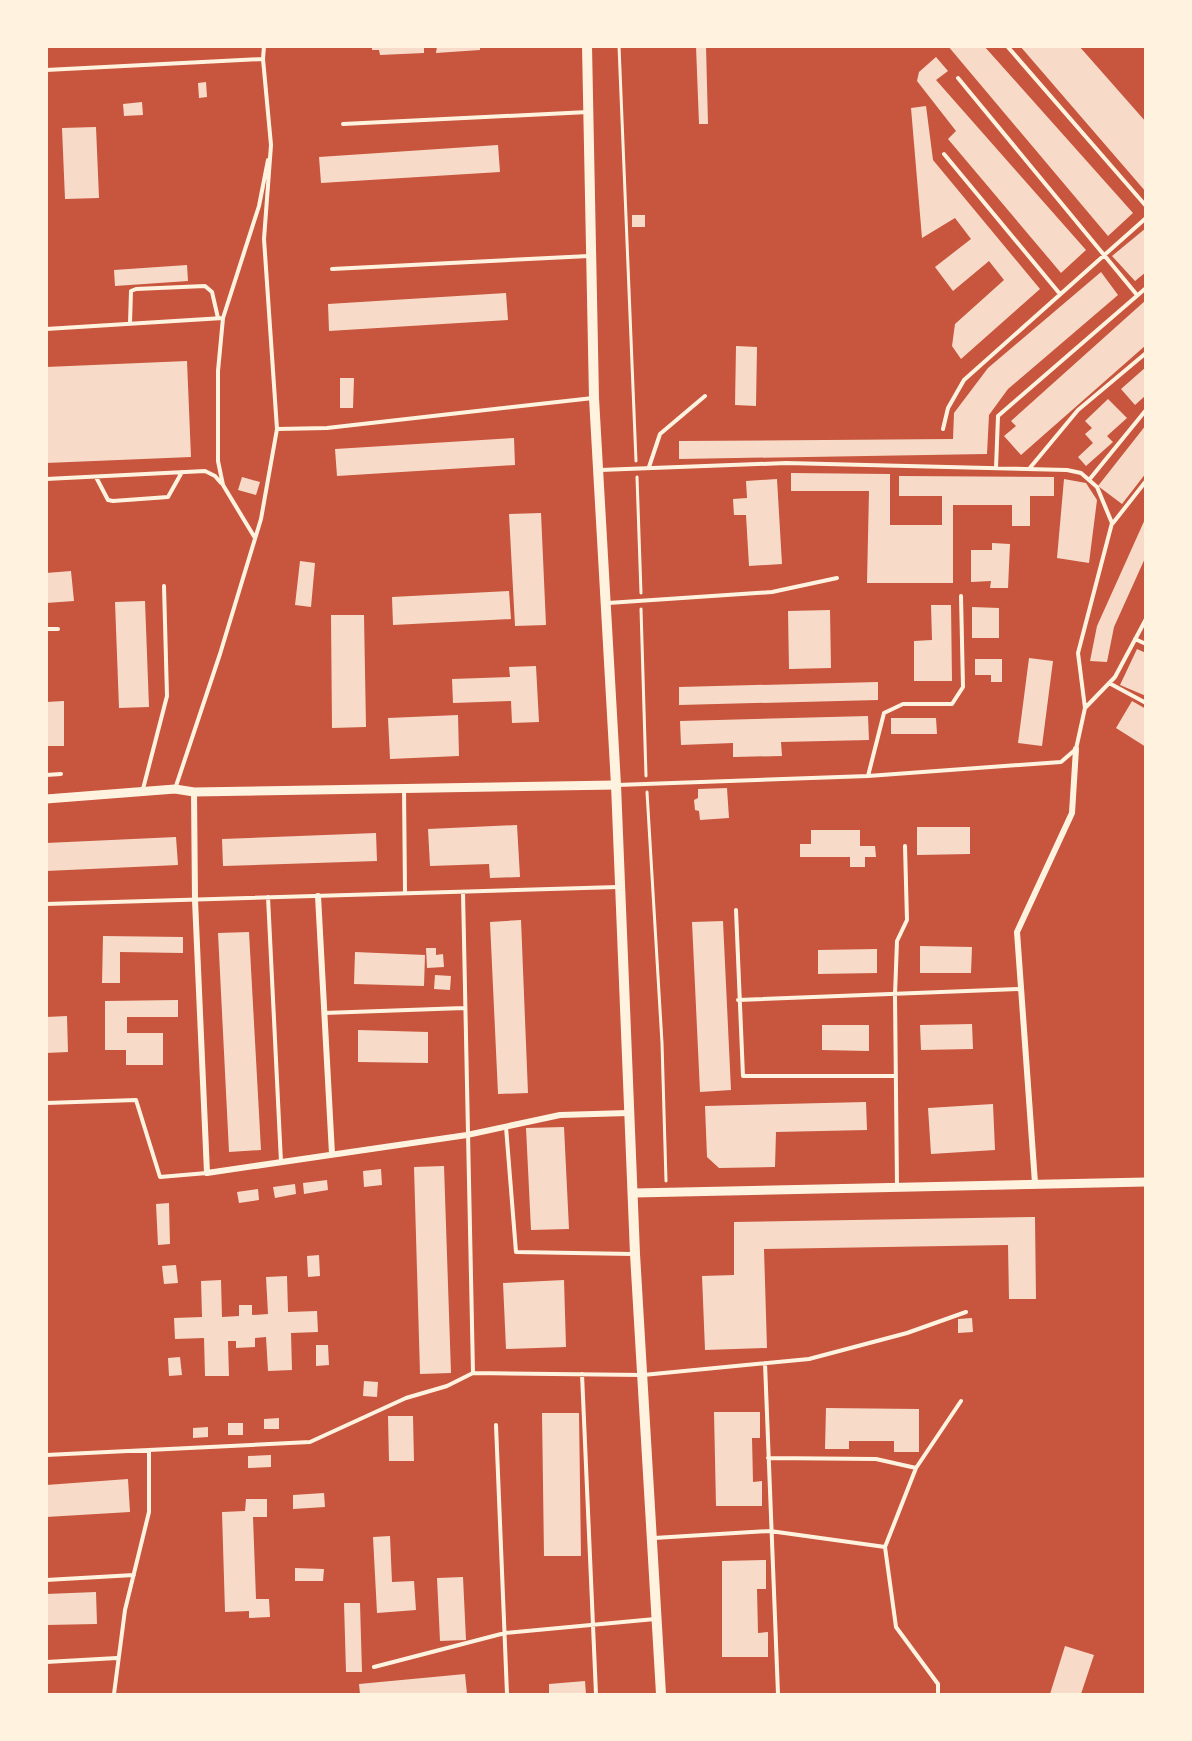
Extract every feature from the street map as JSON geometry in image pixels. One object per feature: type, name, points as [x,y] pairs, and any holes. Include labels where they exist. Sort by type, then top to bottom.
[{"type":"main road","points":[[587,46],[594,398],[616,785],[635,1254],[653,1538],[660,1695]]},
{"type":"street","points":[[1035,1183],[1017,932],[1071,813],[1076,749]]},
{"type":"street","points":[[46,799],[142,794],[175,789],[194,792],[616,785]]},
{"type":"street","points":[[194,792],[195,900],[207,1173],[467,1135],[560,1115],[628,1113]]},
{"type":"street","points":[[318,896],[332,1154]]},
{"type":"street","points":[[634,1193],[1146,1182]]},
{"type":"lane","points":[[175,789],[255,539],[277,429],[264,239],[271,145],[263,59],[264,46]]},
{"type":"lane","points":[[1006,46],[1146,206]]},
{"type":"lane","points":[[46,70],[263,59]]},
{"type":"lane","points":[[958,78],[1137,295]]},
{"type":"lane","points":[[343,124],[588,112]]},
{"type":"lane","points":[[223,485],[218,461],[220,318],[259,206],[271,145]]},
{"type":"lane","points":[[944,154],[1060,294]]},
{"type":"lane","points":[[943,429],[948,408],[964,380],[1146,218]]},
{"type":"lane","points":[[332,269],[590,256]]},
{"type":"lane","points":[[130,323],[131,291],[136,289],[205,286],[212,292],[220,318]]},
{"type":"lane","points":[[996,468],[998,416],[1146,288]]},
{"type":"lane","points":[[46,329],[220,318]]},
{"type":"lane","points":[[1029,469],[1078,410],[1146,353]]},
{"type":"lane","points":[[649,467],[660,434],[705,396]]},
{"type":"lane","points":[[277,429],[327,428],[594,398]]},
{"type":"lane","points":[[1089,480],[1146,410]]},
{"type":"lane","points":[[598,470],[786,463],[1067,470],[1081,473],[1097,487],[1112,523]]},
{"type":"lane","points":[[46,479],[205,471],[215,476],[223,485],[255,539]]},
{"type":"lane","points":[[96,477],[108,500],[113,501],[168,497],[182,472]]},
{"type":"lane","points":[[616,785],[868,776],[1061,762],[1076,749],[1085,708],[1078,653],[1112,523],[1146,481]]},
{"type":"lane","points":[[606,603],[772,592],[837,578]]},
{"type":"lane","points":[[142,794],[167,696],[164,586]]},
{"type":"lane","points":[[868,776],[884,713],[903,704],[952,704],[963,687],[961,596]]},
{"type":"lane","points":[[1085,708],[1109,683],[1146,620]]},
{"type":"lane","points":[[46,629],[58,629]]},
{"type":"lane","points":[[1135,639],[1146,644]]},
{"type":"lane","points":[[1109,683],[1146,703]]},
{"type":"lane","points":[[46,775],[61,774]]},
{"type":"lane","points":[[404,788],[405,892]]},
{"type":"lane","points":[[897,1187],[895,995],[897,941],[907,920],[905,846]]},
{"type":"lane","points":[[46,904],[619,887]]},
{"type":"lane","points":[[463,892],[473,1373]]},
{"type":"lane","points":[[268,897],[281,1162]]},
{"type":"lane","points":[[736,910],[743,1076],[896,1076]]},
{"type":"lane","points":[[738,1000],[1021,989]]},
{"type":"lane","points":[[323,1013],[464,1008]]},
{"type":"lane","points":[[46,1103],[136,1100],[160,1177],[207,1173]]},
{"type":"lane","points":[[506,1127],[516,1252],[635,1254]]},
{"type":"lane","points":[[46,1455],[310,1442],[405,1398],[447,1386],[473,1373],[643,1375],[809,1359],[907,1333],[966,1312]]},
{"type":"lane","points":[[765,1363],[778,1695]]},
{"type":"lane","points":[[582,1374],[596,1695]]},
{"type":"lane","points":[[938,1695],[938,1684],[896,1627],[885,1547],[916,1468],[961,1401]]},
{"type":"lane","points":[[496,1425],[507,1695]]},
{"type":"lane","points":[[114,1695],[117,1658],[149,1512],[148,1450]]},
{"type":"lane","points":[[768,1458],[876,1459],[916,1468]]},
{"type":"lane","points":[[653,1538],[770,1531],[885,1547]]},
{"type":"lane","points":[[46,1580],[134,1575]]},
{"type":"lane","points":[[374,1667],[505,1633],[656,1618]]},
{"type":"lane","points":[[46,1662],[117,1658]]},
{"type":"path","points":[[619,46],[646,784],[662,1043],[666,1192]]},
{"type":"building","points":[[372,46],[424,46],[424,53],[380,55],[379,50],[372,50]]},
{"type":"building","points":[[437,46],[480,46],[480,50],[436,53]]},
{"type":"building","points":[[696,46],[706,46],[708,124],[699,124]]},
{"type":"building","points":[[948,46],[984,46],[1133,213],[1108,236]]},
{"type":"building","points":[[1020,46],[1079,46],[1146,122],[1146,192]]},
{"type":"building","points":[[936,57],[948,71],[936,80],[1086,250],[1061,273],[948,139],[956,131],[917,81],[919,72]]},
{"type":"building","points":[[206,82],[207,97],[199,98],[198,83]]},
{"type":"building","points":[[142,102],[143,115],[124,116],[123,104]]},
{"type":"building","points":[[926,106],[933,160],[1040,289],[961,359],[952,346],[955,324],[1004,280],[989,261],[953,291],[935,267],[971,239],[955,218],[922,238],[911,108]]},
{"type":"building","points":[[96,127],[99,198],[65,199],[62,128]]},
{"type":"building","points":[[498,145],[500,172],[321,183],[319,157]]},
{"type":"building","points":[[632,215],[645,215],[645,227],[632,227]]},
{"type":"building","points":[[1146,228],[1146,272],[1135,281],[1112,256]]},
{"type":"building","points":[[187,265],[188,281],[115,286],[114,270]]},
{"type":"building","points":[[1101,272],[1118,295],[1008,389],[989,415],[987,454],[679,459],[679,441],[953,439],[954,413],[988,368]]},
{"type":"building","points":[[506,293],[508,320],[329,331],[328,304]]},
{"type":"building","points":[[1146,300],[1146,345],[1021,455],[1004,436],[1016,426],[1011,421]]},
{"type":"building","points":[[736,346],[757,347],[756,406],[735,405]]},
{"type":"building","points":[[187,361],[191,457],[46,463],[46,367]]},
{"type":"building","points":[[1146,367],[1146,395],[1135,405],[1121,389]]},
{"type":"building","points":[[340,378],[354,378],[353,408],[340,408]]},
{"type":"building","points":[[1108,399],[1127,418],[1107,436],[1113,442],[1086,466],[1078,457],[1093,443],[1085,434],[1092,428],[1085,421]]},
{"type":"building","points":[[1146,425],[1146,473],[1122,504],[1098,486]]},
{"type":"building","points":[[514,438],[515,465],[337,476],[335,449]]},
{"type":"building","points":[[791,473],[890,474],[890,525],[942,525],[942,496],[899,496],[899,476],[1054,477],[1054,496],[1030,496],[1030,526],[1012,526],[1012,505],[953,505],[953,583],[867,583],[869,491],[791,491]]},
{"type":"building","points":[[242,477],[260,482],[256,495],[238,490]]},
{"type":"building","points":[[777,479],[782,564],[749,566],[746,515],[734,515],[733,499],[747,498],[746,481]]},
{"type":"building","points":[[1064,479],[1086,483],[1097,500],[1089,563],[1057,558]]},
{"type":"building","points":[[541,513],[546,625],[515,626],[509,514]]},
{"type":"building","points":[[1146,517],[1146,556],[1114,627],[1107,662],[1090,661],[1097,626]]},
{"type":"building","points":[[992,543],[1010,544],[1008,588],[990,588],[991,581],[971,582],[971,550],[992,550]]},
{"type":"building","points":[[300,561],[315,563],[311,607],[295,605]]},
{"type":"building","points":[[71,571],[74,601],[46,603],[46,573]]},
{"type":"building","points":[[509,591],[511,619],[393,625],[392,597]]},
{"type":"building","points":[[145,601],[149,707],[119,708],[115,602]]},
{"type":"building","points":[[931,605],[951,605],[952,681],[914,681],[914,641],[932,640]]},
{"type":"building","points":[[972,607],[999,608],[999,638],[972,638]]},
{"type":"building","points":[[830,610],[831,668],[789,669],[788,611]]},
{"type":"building","points":[[331,615],[364,615],[366,727],[332,728]]},
{"type":"building","points":[[1137,649],[1146,653],[1146,696],[1120,685]]},
{"type":"building","points":[[1029,658],[1053,661],[1042,746],[1018,743]]},
{"type":"building","points":[[975,659],[1002,659],[1002,682],[991,682],[991,675],[975,675]]},
{"type":"building","points":[[536,666],[539,722],[512,723],[511,701],[453,703],[452,679],[510,677],[509,667]]},
{"type":"building","points":[[878,682],[878,700],[679,705],[679,687]]},
{"type":"building","points":[[64,701],[64,746],[46,746],[46,702]]},
{"type":"building","points":[[1132,701],[1146,709],[1146,747],[1116,728]]},
{"type":"building","points":[[458,715],[459,756],[390,759],[388,718]]},
{"type":"building","points":[[868,716],[869,740],[781,742],[782,756],[733,757],[733,743],[681,745],[680,721]]},
{"type":"building","points":[[891,718],[936,718],[937,734],[891,734]]},
{"type":"building","points":[[727,788],[729,818],[700,820],[699,811],[695,810],[694,800],[698,798],[698,789]]},
{"type":"building","points":[[517,825],[520,877],[490,878],[489,864],[430,866],[428,829]]},
{"type":"building","points":[[917,827],[970,827],[970,854],[917,855]]},
{"type":"building","points":[[811,830],[860,830],[860,846],[875,846],[876,857],[865,857],[865,867],[850,867],[850,857],[800,857],[800,844],[811,844]]},
{"type":"building","points":[[376,833],[377,861],[223,866],[222,839]]},
{"type":"building","points":[[176,837],[178,865],[46,871],[46,843]]},
{"type":"building","points":[[521,920],[528,1093],[498,1094],[490,922]]},
{"type":"building","points":[[723,921],[731,1090],[700,1092],[692,922]]},
{"type":"building","points":[[249,932],[261,1150],[229,1152],[218,933]]},
{"type":"building","points":[[103,936],[183,937],[183,953],[120,952],[120,983],[102,983]]},
{"type":"building","points":[[920,946],[972,947],[971,973],[920,973]]},
{"type":"building","points":[[426,948],[436,948],[436,955],[443,954],[444,967],[427,968]]},
{"type":"building","points":[[877,949],[877,973],[818,974],[818,950]]},
{"type":"building","points":[[355,952],[425,955],[424,986],[354,984]]},
{"type":"building","points":[[435,975],[451,976],[450,990],[434,989]]},
{"type":"building","points":[[178,1000],[178,1017],[127,1017],[127,1033],[163,1033],[163,1065],[126,1065],[126,1050],[105,1050],[105,1001]]},
{"type":"building","points":[[67,1016],[68,1052],[46,1053],[46,1017]]},
{"type":"building","points":[[972,1024],[973,1049],[921,1050],[920,1025]]},
{"type":"building","points":[[822,1025],[869,1025],[869,1051],[822,1050]]},
{"type":"building","points":[[358,1030],[428,1032],[428,1063],[358,1062]]},
{"type":"building","points":[[866,1102],[867,1130],[776,1132],[775,1167],[719,1168],[707,1157],[705,1106]]},
{"type":"building","points":[[993,1104],[995,1150],[931,1154],[928,1108]]},
{"type":"building","points":[[564,1127],[569,1229],[531,1230],[526,1128]]},
{"type":"building","points":[[444,1166],[451,1373],[420,1374],[414,1167]]},
{"type":"building","points":[[381,1169],[382,1185],[364,1187],[363,1171]]},
{"type":"building","points":[[327,1180],[328,1190],[304,1194],[303,1183]]},
{"type":"building","points":[[295,1184],[296,1194],[275,1198],[273,1187]]},
{"type":"building","points":[[258,1189],[259,1200],[239,1203],[237,1192]]},
{"type":"building","points":[[169,1203],[170,1244],[158,1245],[156,1204]]},
{"type":"building","points":[[1035,1217],[1036,1299],[1009,1299],[1008,1245],[764,1249],[767,1348],[705,1350],[702,1276],[734,1275],[734,1222]]},
{"type":"building","points":[[319,1255],[320,1276],[308,1277],[307,1256]]},
{"type":"building","points":[[176,1265],[178,1283],[164,1284],[162,1266]]},
{"type":"building","points":[[287,1276],[288,1312],[317,1311],[318,1332],[291,1333],[292,1370],[268,1371],[266,1337],[255,1338],[255,1347],[236,1348],[236,1341],[228,1341],[229,1376],[205,1376],[204,1338],[175,1339],[174,1318],[202,1317],[201,1281],[221,1280],[222,1317],[239,1316],[239,1305],[252,1305],[252,1315],[268,1314],[266,1277]]},
{"type":"building","points":[[564,1280],[566,1347],[506,1349],[503,1283]]},
{"type":"building","points":[[972,1318],[973,1332],[958,1333],[958,1319]]},
{"type":"building","points":[[316,1345],[328,1345],[329,1365],[316,1366]]},
{"type":"building","points":[[180,1357],[182,1375],[169,1376],[168,1358]]},
{"type":"building","points":[[364,1381],[378,1382],[377,1397],[363,1396]]},
{"type":"building","points":[[826,1408],[919,1409],[919,1452],[894,1452],[894,1441],[849,1441],[849,1449],[825,1449]]},
{"type":"building","points":[[714,1412],[760,1412],[760,1438],[752,1438],[753,1482],[762,1481],[762,1506],[716,1506]]},
{"type":"building","points":[[542,1413],[579,1413],[581,1556],[544,1556]]},
{"type":"building","points":[[388,1416],[413,1416],[414,1461],[389,1461]]},
{"type":"building","points":[[279,1418],[279,1429],[264,1429],[264,1419]]},
{"type":"building","points":[[228,1423],[243,1423],[243,1435],[228,1435]]},
{"type":"building","points":[[208,1427],[208,1437],[193,1438],[193,1428]]},
{"type":"building","points":[[271,1455],[271,1467],[248,1468],[248,1456]]},
{"type":"building","points":[[128,1479],[130,1512],[46,1517],[46,1485]]},
{"type":"building","points":[[324,1493],[325,1507],[293,1509],[293,1495]]},
{"type":"building","points":[[246,1499],[267,1499],[267,1517],[253,1517],[256,1599],[269,1599],[270,1617],[249,1618],[249,1611],[225,1612],[222,1512],[245,1511]]},
{"type":"building","points":[[390,1536],[392,1582],[414,1581],[416,1610],[377,1613],[373,1537]]},
{"type":"building","points":[[766,1560],[766,1589],[757,1589],[758,1633],[768,1632],[768,1657],[722,1657],[722,1561]]},
{"type":"building","points":[[295,1568],[324,1569],[323,1581],[295,1581]]},
{"type":"building","points":[[463,1577],[466,1640],[440,1641],[437,1578]]},
{"type":"building","points":[[96,1592],[97,1624],[46,1625],[46,1594]]},
{"type":"building","points":[[344,1603],[360,1603],[362,1672],[346,1672]]},
{"type":"building","points":[[1065,1646],[1094,1655],[1081,1694],[1050,1694]]},
{"type":"building","points":[[465,1674],[467,1694],[360,1694],[359,1684]]},
{"type":"building","points":[[585,1681],[586,1694],[549,1694],[549,1684]]}]
